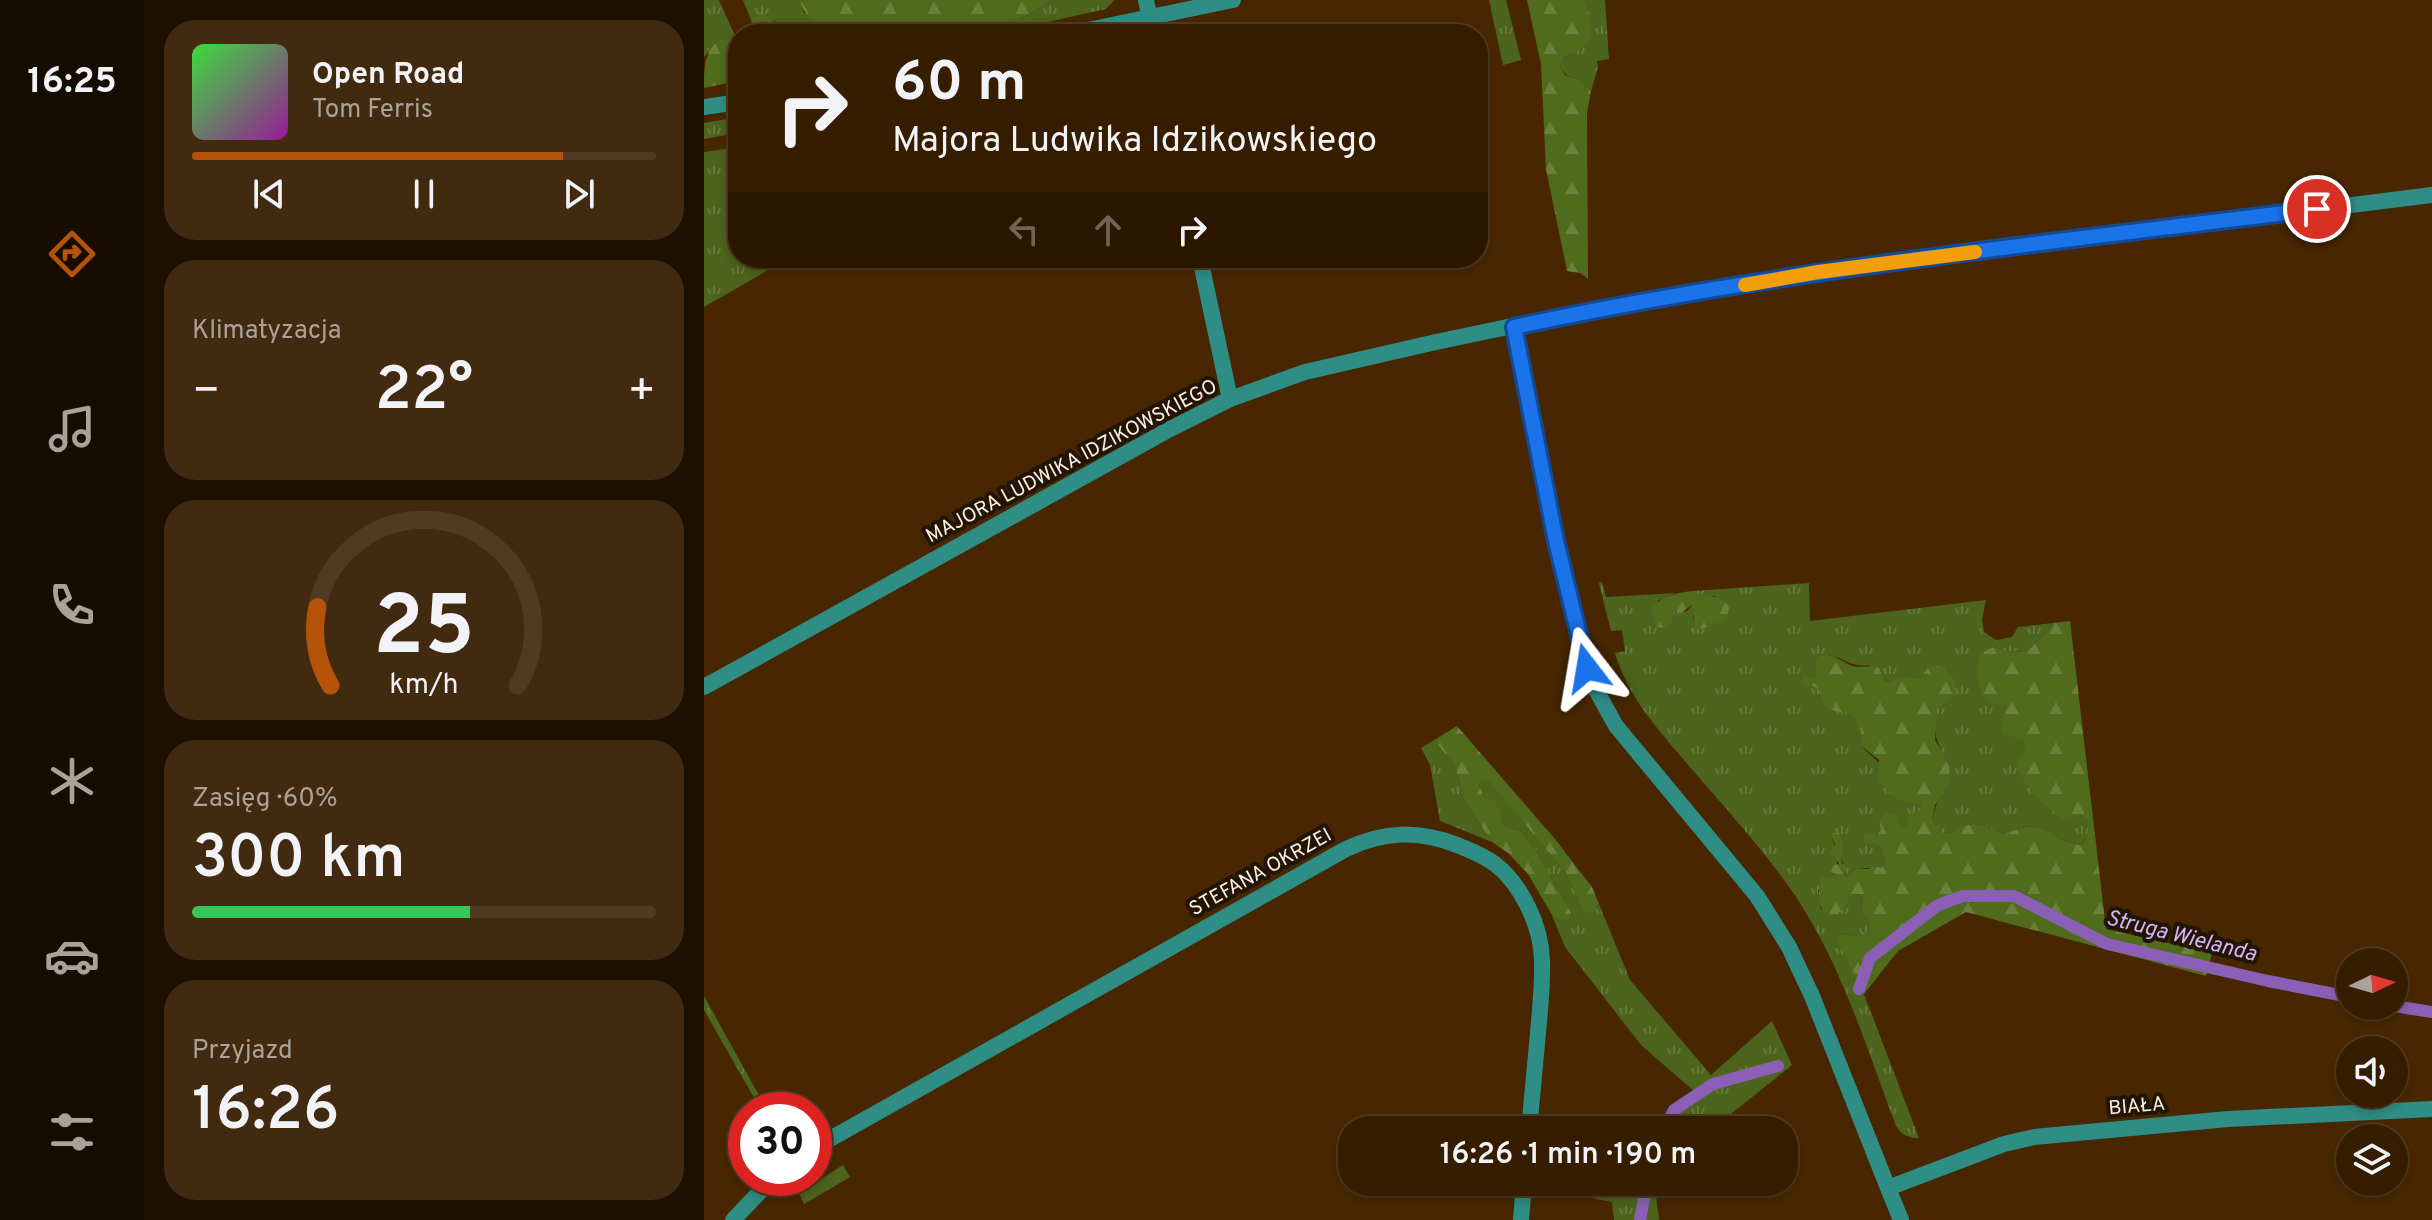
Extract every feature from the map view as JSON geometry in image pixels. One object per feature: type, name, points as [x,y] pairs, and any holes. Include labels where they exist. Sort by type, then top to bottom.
[{"type":"street","points":[[1146,0],[1151,24]]},
{"type":"street","points":[[1157,24],[1233,0]]},
{"type":"street","points":[[704,107],[728,103]]},
{"type":"street","name":"MAJORA LUDWIKA IDZIKOWSKIEGO","points":[[704,687],[1170,429],[1230,399],[1305,372],[1617,306],[1818,272],[2432,195]]},
{"type":"street","points":[[1202,268],[1230,399]]},
{"type":"street","points":[[1514,327],[1556,541],[1584,657],[1595,688],[1621,733],[1750,887],[1778,926],[1812,996],[1901,1220]]},
{"type":"street","name":"STEFANA OKRZEI","points":[[832,1138],[1346,849],[1370,839],[1399,833],[1445,841],[1492,862],[1512,882],[1527,905],[1538,936],[1543,974],[1530,1116]]},
{"type":"street","name":"BIAŁA","points":[[1888,1188],[2004,1144],[2034,1137],[2228,1119],[2432,1109]]},
{"type":"street","points":[[733,1220],[756,1196]]},
{"type":"street","points":[[1521,1220],[1523,1196]]},
{"type":"green space","points":[[704,0],[719,0],[730,24],[728,38],[713,45],[704,57]]},
{"type":"green space","points":[[743,0],[799,0],[804,13],[868,24],[782,24],[755,14],[751,20]]},
{"type":"green space","points":[[799,0],[1051,0],[1026,16],[988,24],[822,24],[804,11]]},
{"type":"green space","points":[[1051,0],[1114,0],[1106,9],[1039,24],[988,24],[1026,16]]},
{"type":"green space","points":[[1489,0],[1506,0],[1521,60],[1503,65]]},
{"type":"green space","points":[[1527,0],[1585,0],[1589,10],[1591,39],[1575,53],[1565,57],[1560,67],[1566,76],[1580,79],[1591,91],[1587,113],[1588,279],[1580,273],[1567,271],[1546,169],[1541,64]]},
{"type":"green space","points":[[1585,0],[1605,0],[1609,59],[1597,61],[1591,91],[1580,79],[1567,76],[1560,67],[1565,57],[1575,53],[1589,10]]},
{"type":"green space","points":[[763,13],[776,24],[752,24],[755,14]]},
{"type":"green space","points":[[728,38],[728,83],[704,88],[707,57],[719,40]]},
{"type":"green space","points":[[728,119],[728,135],[704,139],[704,123]]},
{"type":"green space","points":[[728,148],[728,268],[772,268],[704,307],[704,152]]},
{"type":"green space","points":[[1602,582],[1606,597],[1676,593],[1657,601],[1676,613],[1687,611],[1693,604],[1693,621],[1716,596],[1701,596],[1692,591],[1809,583],[1810,621],[1986,600],[1982,620],[1984,632],[1996,640],[2012,637],[2018,627],[2053,623],[2027,651],[2009,652],[1994,647],[1997,703],[2006,706],[2002,719],[2023,740],[2025,748],[2088,821],[2088,834],[2083,845],[2030,826],[2005,834],[1973,824],[1942,834],[1932,819],[1949,763],[1936,737],[1936,717],[1937,708],[1955,694],[1955,680],[1919,679],[1905,675],[1891,682],[1884,681],[1869,665],[1820,655],[1817,678],[1812,686],[1818,689],[1823,702],[1833,710],[1852,713],[1861,728],[1860,745],[1922,803],[1922,810],[1906,828],[1890,828],[1877,835],[1866,833],[1881,849],[1885,862],[1881,868],[1856,868],[1847,877],[1841,857],[1844,854],[1830,834],[1836,851],[1839,881],[1818,890],[1821,910],[1851,895],[1859,894],[1863,900],[1861,914],[1870,918],[1870,931],[1855,936],[1842,934],[1837,939],[1864,994],[1919,1138],[1906,1135],[1896,1126],[1840,979],[1796,897],[1756,844],[1663,735],[1627,683],[1615,653],[1625,651],[1622,630],[1611,631],[1599,583]]},
{"type":"green space","points":[[1692,591],[1725,602],[1729,606],[1727,618],[1695,630],[1692,605],[1681,613],[1672,612],[1672,623],[1664,628],[1656,627],[1651,609],[1659,601]]},
{"type":"green space","points":[[2070,621],[2106,929],[2212,953],[2206,976],[1966,912],[1898,951],[1864,994],[1836,939],[1842,934],[1855,936],[1870,930],[1869,918],[1861,914],[1863,900],[1859,894],[1851,895],[1840,912],[1828,916],[1820,903],[1822,876],[1838,880],[1837,874],[1831,872],[1833,865],[1839,864],[1835,857],[1831,857],[1835,844],[1830,834],[1838,833],[1843,843],[1844,854],[1841,857],[1847,877],[1856,868],[1881,868],[1885,862],[1881,849],[1875,843],[1863,841],[1865,832],[1877,835],[1881,830],[1879,820],[1888,812],[1898,815],[1899,826],[1906,828],[1910,814],[1922,810],[1922,803],[1902,800],[1878,780],[1879,760],[1860,745],[1861,728],[1852,714],[1826,707],[1818,689],[1801,683],[1803,676],[1817,678],[1816,661],[1820,655],[1831,656],[1852,666],[1879,668],[1884,681],[1890,682],[1905,675],[1919,679],[1928,668],[1943,667],[1955,680],[1956,694],[1937,708],[1935,740],[1949,763],[1950,782],[1935,805],[1932,819],[1942,834],[1973,824],[2005,834],[2031,826],[2083,845],[2088,834],[2088,821],[2080,815],[2065,820],[2049,809],[2025,783],[2016,766],[2025,748],[2023,740],[2003,734],[2002,719],[2006,706],[1986,702],[1978,672],[1980,653],[1994,647],[2009,652],[2027,651],[2053,623]]},
{"type":"green space","points":[[1457,726],[1555,839],[1592,887],[1599,904],[1595,910],[1589,914],[1582,910],[1566,873],[1489,781],[1484,779],[1479,785],[1484,797],[1496,801],[1504,825],[1520,831],[1535,849],[1572,914],[1569,919],[1552,915],[1528,874],[1508,853],[1492,842],[1464,801],[1455,766],[1434,740]]},
{"type":"green space","points":[[1434,740],[1455,766],[1464,801],[1492,842],[1440,821],[1430,765],[1421,748]]},
{"type":"green space","points":[[1484,778],[1489,780],[1566,873],[1582,910],[1595,910],[1599,904],[1630,980],[1711,1075],[1772,1021],[1792,1065],[1728,1116],[1667,1116],[1695,1092],[1641,1045],[1565,947],[1552,915],[1569,919],[1572,914],[1535,849],[1520,831],[1504,825],[1496,802],[1484,797],[1479,785]]},
{"type":"green space","points":[[704,996],[757,1092],[751,1092],[704,1010]]},
{"type":"green space","points":[[843,1165],[850,1177],[832,1188],[832,1172]]},
{"type":"green space","points":[[800,1196],[818,1196],[804,1204]]},
{"type":"green space","points":[[1582,1196],[1656,1196],[1659,1220],[1614,1220],[1612,1202]]},
{"type":"waterway","name":"Struga Wielanda","points":[[1859,989],[1870,958],[1938,905],[1963,896],[2014,896],[2107,944],[2336,994]]},
{"type":"waterway","name":"Struga Wielanda","points":[[2408,1008],[2432,1012]]},
{"type":"waterway","name":"Struga Wielanda","points":[[1671,1116],[1674,1110],[1713,1084],[1778,1066]]},
{"type":"waterway","name":"Struga Wielanda","points":[[1640,1220],[1644,1196]]},
{"type":"slow traffic","points":[[1745,285],[1818,272],[1975,252]]},
{"type":"route","points":[[1587,668],[1556,541],[1514,327],[1570,314],[1818,272],[2317,209]]}]
